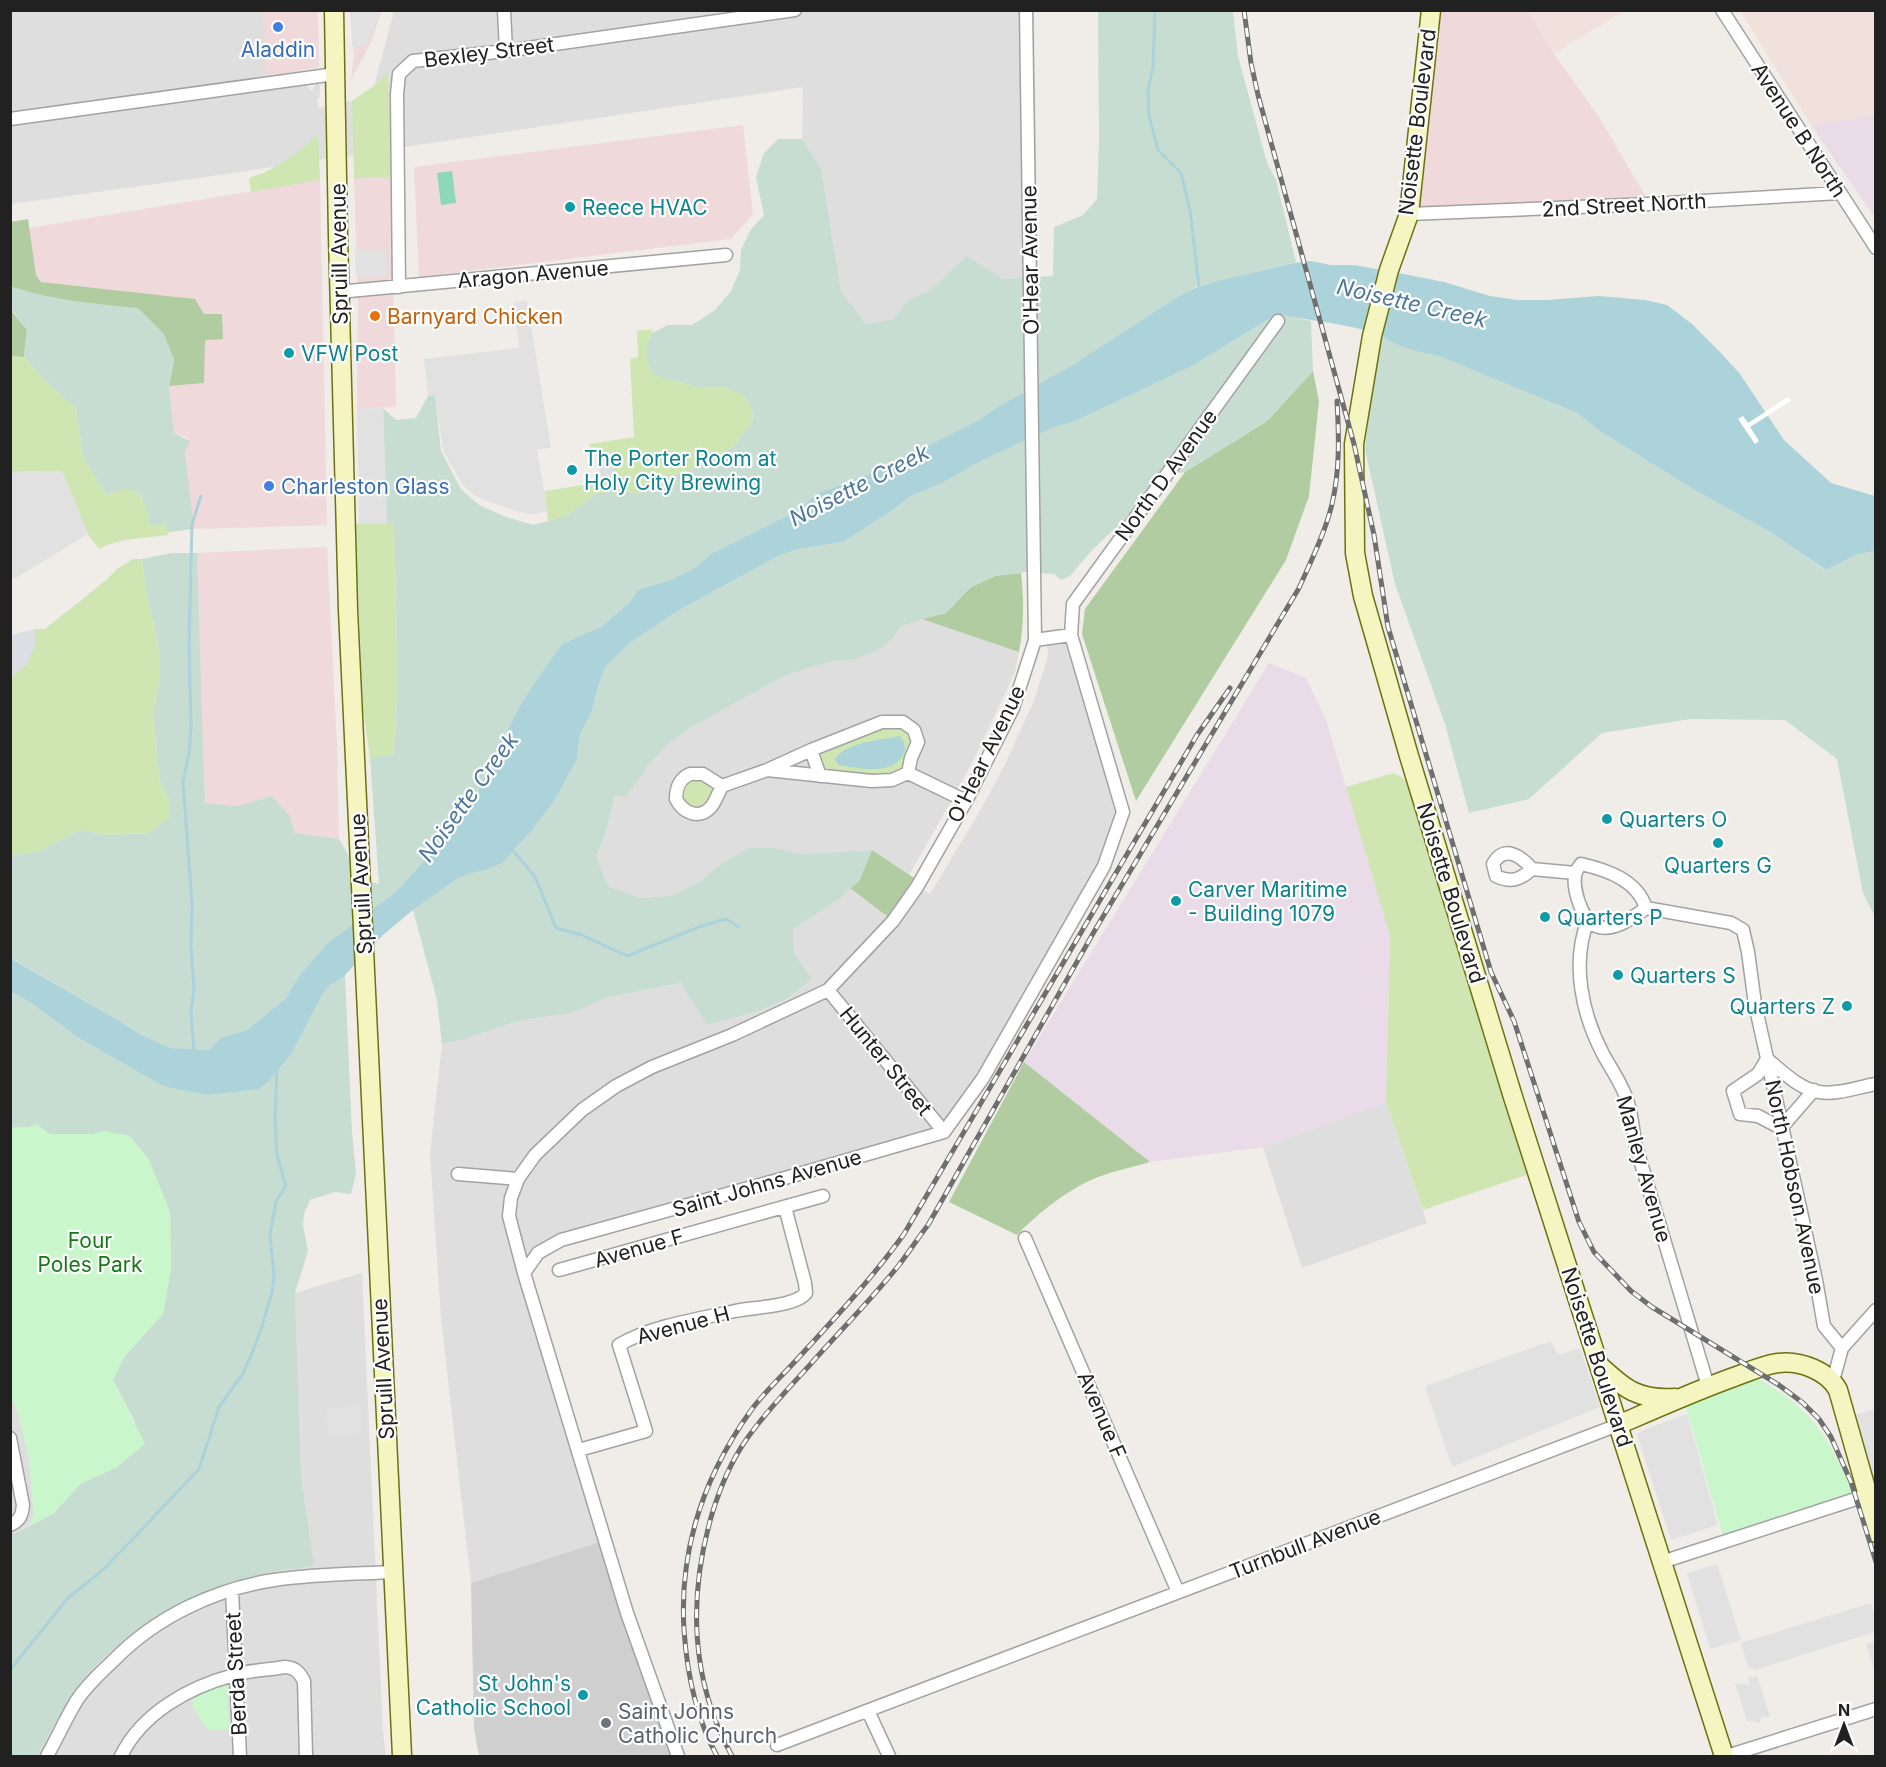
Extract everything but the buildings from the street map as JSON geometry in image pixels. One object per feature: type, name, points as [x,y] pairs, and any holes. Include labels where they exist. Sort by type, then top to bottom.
[{"type":"street","name":"Spruill Avenue","points":[[334,10],[348,599],[402,1756]]},
{"type":"street","points":[[504,10],[506,51]]},
{"type":"street","name":"Bexley Street","points":[[399,287],[397,94],[399,74],[413,61],[506,51],[795,10]]},
{"type":"street","name":"O'Hear Avenue","points":[[524,1273],[508,1216],[511,1198],[518,1179],[535,1155],[582,1110],[616,1086],[652,1067],[732,1035],[828,990],[893,921],[917,887],[966,801],[1013,708],[1035,640],[1026,10]]},
{"type":"street","name":"Noisette Boulevard","points":[[1431,10],[1409,214],[1398,239],[1371,336],[1354,444],[1355,553],[1363,596],[1513,1096],[1725,1756]]},
{"type":"street","name":"Avenue B North","points":[[1722,10],[1875,249]]},
{"type":"street","points":[[10,119],[335,74]]},
{"type":"street","name":"2nd Street North","points":[[1409,214],[1639,205],[1840,193]]},
{"type":"street","name":"Aragon Avenue","points":[[339,292],[726,255]]},
{"type":"street","name":"North D Avenue","points":[[1071,635],[1073,603],[1278,321]]},
{"type":"street","points":[[944,1132],[982,1078],[1104,866],[1123,812],[1071,635],[1035,640]]},
{"type":"street","points":[[722,786],[767,770],[882,722],[903,722],[915,730],[918,742],[908,773]]},
{"type":"street","points":[[811,750],[820,776]]},
{"type":"street","points":[[767,770],[872,781],[892,780],[908,773],[966,801]]},
{"type":"street","points":[[1581,864],[1605,870],[1635,889],[1643,898],[1646,908],[1628,921],[1614,927],[1597,927],[1588,920],[1580,906],[1575,873],[1581,864]]},
{"type":"street","points":[[1532,869],[1575,873]]},
{"type":"street","name":"North Hobson Avenue","points":[[1646,908],[1731,923],[1743,930],[1755,1004],[1816,1280],[1824,1326],[1842,1347]]},
{"type":"street","name":"Manley Avenue","points":[[1588,920],[1580,950],[1580,988],[1594,1034],[1628,1103],[1635,1143],[1708,1386]]},
{"type":"street","name":"Hunter Street","points":[[828,990],[944,1132]]},
{"type":"street","points":[[1814,1090],[1781,1128],[1758,1116],[1740,1114],[1733,1091],[1758,1074],[1767,1059],[1793,1080],[1814,1090],[1831,1092],[1875,1084]]},
{"type":"street","name":"Saint Johns Avenue","points":[[524,1273],[538,1252],[561,1240],[944,1132]]},
{"type":"street","points":[[458,1174],[518,1179]]},
{"type":"street","name":"Avenue F","points":[[559,1270],[824,1196]]},
{"type":"street","name":"Avenue H","points":[[579,1450],[646,1431],[619,1345],[650,1331],[802,1298],[806,1293],[804,1282],[785,1206]]},
{"type":"street","name":"Avenue F","points":[[1025,1238],[1178,1592]]},
{"type":"street","points":[[524,1273],[627,1613],[678,1756]]},
{"type":"street","points":[[1874,1527],[1868,1495],[1838,1390],[1833,1381],[1842,1347],[1875,1310]]},
{"type":"street","name":"Turnbull Avenue","points":[[777,1745],[1618,1425],[1708,1386],[1779,1362],[1810,1368],[1833,1381]]},
{"type":"street","points":[[1599,1364],[1631,1392],[1665,1399],[1680,1398]]},
{"type":"street","points":[[10,1438],[23,1506],[22,1514],[15,1522]]},
{"type":"street","points":[[1662,1562],[1868,1495]]},
{"type":"street","points":[[47,1756],[77,1700],[131,1642],[164,1620],[202,1600],[273,1580],[393,1572]]},
{"type":"street","name":"Berda Street","points":[[232,1591],[240,1756]]},
{"type":"street","points":[[121,1756],[145,1723],[179,1697],[202,1685],[236,1674],[285,1667],[299,1672],[304,1681],[306,1756]]},
{"type":"street","points":[[1725,1756],[1875,1709]]},
{"type":"street","points":[[868,1711],[889,1756]]},
{"type":"shaded area","points":[[1431,10],[1528,11],[1554,54],[1599,117],[1650,204],[1409,214]]},
{"type":"shaded area","points":[[10,11],[263,11],[267,83],[299,79],[312,91],[319,77],[318,108],[352,101],[374,86],[394,11],[1034,11],[1038,277],[1004,279],[967,256],[930,290],[907,301],[893,319],[866,324],[841,291],[821,168],[802,139],[803,87],[11,204]]},
{"type":"shaded area","points":[[263,11],[318,11],[319,67],[266,77]]},
{"type":"shaded area","points":[[350,11],[382,11],[370,44],[351,80],[354,54]]},
{"type":"shaded area","points":[[352,11],[380,11],[365,46],[352,47]]},
{"type":"shaded area","points":[[1528,11],[1624,11],[1554,54]]},
{"type":"shaded area","points":[[1740,11],[1875,11],[1875,116],[1811,125]]},
{"type":"shaded area","points":[[1875,115],[1875,218],[1811,125]]},
{"type":"shaded area","points":[[743,125],[753,214],[731,239],[419,277],[414,167]]},
{"type":"shaded area","points":[[391,177],[396,407],[357,409],[358,301],[354,178]]},
{"type":"shaded area","points":[[320,180],[327,525],[194,529],[189,509],[185,452],[190,441],[174,433],[169,386],[204,383],[203,314],[194,299],[41,282],[36,275],[29,228]]},
{"type":"shaded area","points":[[355,250],[386,250],[387,275],[356,276]]},
{"type":"shaded area","points":[[527,301],[551,448],[537,450],[548,511],[535,514],[519,512],[485,500],[472,494],[462,484],[443,450],[435,395],[428,396],[424,359],[519,348],[514,302]]},
{"type":"shaded area","points":[[383,408],[387,523],[359,524],[357,409]]},
{"type":"shaded area","points":[[611,452],[613,461],[616,460],[617,464],[614,465],[615,474],[601,477],[597,455]]},
{"type":"shaded area","points":[[62,471],[88,534],[16,578],[11,578],[11,472]]},
{"type":"shaded area","points":[[327,547],[339,839],[295,833],[289,815],[272,796],[237,806],[205,803],[197,553]]},
{"type":"shaded area","points":[[922,619],[1019,652],[1015,672],[979,749],[909,875],[872,850],[799,854],[776,848],[748,848],[721,864],[701,881],[671,896],[639,898],[608,886],[596,856],[610,819],[614,795],[647,767],[668,743],[690,728],[786,675],[830,662],[851,660],[889,642],[901,627]]},
{"type":"shaded area","points":[[35,629],[35,645],[27,664],[11,677],[11,635]]},
{"type":"shaded area","points":[[1071,635],[1123,812],[1104,866],[944,1132],[561,1240],[524,1273],[606,1540],[471,1583],[441,1318],[430,1154],[442,1044],[527,1019],[568,1014],[609,997],[682,983],[708,1025],[756,1012],[786,1000],[812,979],[794,953],[793,929],[838,900],[850,888],[893,921],[917,887],[930,894],[980,811],[1033,703],[1047,660],[1048,650],[1045,639]]},
{"type":"shaded area","points":[[1269,663],[1306,678],[1326,720],[1390,936],[1386,1102],[1263,1147],[1150,1162],[1024,1062]]},
{"type":"shaded area","points":[[1386,1102],[1427,1223],[1302,1268],[1263,1147]]},
{"type":"shaded area","points":[[362,1273],[383,1732],[386,1756],[37,1756],[87,1676],[113,1648],[146,1623],[184,1601],[257,1575],[310,1567],[314,1564],[301,1475],[295,1293]]},
{"type":"shaded area","points":[[1551,1341],[1558,1355],[1580,1348],[1600,1407],[1452,1467],[1425,1386]]},
{"type":"shaded area","points":[[10,1395],[18,1411],[29,1457],[34,1517],[28,1526],[11,1535]]},
{"type":"shaded area","points":[[361,1405],[361,1434],[329,1435],[326,1407]]},
{"type":"shaded area","points":[[1875,1409],[1875,1483],[1854,1415]]},
{"type":"shaded area","points":[[1687,1414],[1718,1525],[1671,1540],[1637,1434]]},
{"type":"shaded area","points":[[606,1540],[678,1756],[479,1756],[474,1728],[471,1583]]},
{"type":"shaded area","points":[[1717,1564],[1741,1640],[1710,1649],[1687,1573]]},
{"type":"shaded area","points":[[1871,1603],[1875,1617],[1875,1632],[1755,1670],[1748,1667],[1741,1643]]},
{"type":"shaded area","points":[[1876,1641],[1875,1673],[1866,1644]]},
{"type":"shaded area","points":[[1747,1676],[1754,1678],[1757,1676],[1770,1717],[1761,1717],[1760,1723],[1747,1722],[1735,1683],[1750,1685]]},
{"type":"green space","points":[[1098,11],[1233,11],[1238,56],[1267,163],[1276,180],[1296,262],[1198,286],[1182,294],[1071,366],[999,406],[977,421],[877,471],[819,493],[798,510],[712,553],[695,568],[670,580],[638,590],[630,602],[601,627],[562,644],[519,707],[475,797],[452,829],[397,891],[354,924],[309,965],[299,976],[286,998],[247,1030],[222,1037],[209,1050],[170,1048],[141,1035],[11,958],[11,855],[38,852],[80,830],[106,835],[149,833],[170,816],[170,802],[160,782],[155,733],[154,710],[160,678],[160,652],[146,590],[142,559],[172,553],[197,553],[205,803],[237,806],[272,796],[289,815],[295,833],[339,839],[362,879],[379,884],[370,758],[394,754],[398,684],[394,523],[387,523],[383,408],[396,420],[416,418],[428,396],[435,395],[441,451],[461,489],[479,505],[506,517],[533,525],[566,516],[596,494],[616,490],[638,494],[651,484],[701,465],[734,446],[753,420],[752,408],[744,396],[726,387],[698,387],[655,376],[647,360],[647,349],[652,333],[668,325],[692,325],[715,310],[731,291],[740,270],[741,250],[751,229],[764,215],[756,177],[764,153],[778,139],[802,139],[821,168],[841,291],[866,324],[893,319],[907,301],[930,290],[967,256],[1004,279],[1053,276],[1054,227],[1083,215],[1097,199]]},
{"type":"green space","points":[[388,72],[391,177],[354,178],[352,101],[374,86]]},
{"type":"green space","points":[[318,134],[320,180],[251,192],[249,178],[286,160]]},
{"type":"green space","points":[[452,171],[456,203],[441,205],[437,173]]},
{"type":"green space","points":[[28,219],[36,275],[41,282],[195,299],[204,314],[222,314],[223,339],[205,340],[204,383],[169,386],[174,360],[88,304],[45,297],[12,287],[11,289],[11,222]]},
{"type":"green space","points":[[11,287],[58,298],[138,308],[164,334],[174,359],[169,386],[174,433],[190,441],[185,452],[194,529],[169,532],[165,524],[151,526],[143,499],[134,490],[118,491],[106,495],[83,455],[76,409],[24,357],[27,330],[11,309]]},
{"type":"green space","points":[[10,309],[27,330],[24,357],[11,356]]},
{"type":"green space","points":[[1277,314],[1311,321],[1313,371],[1267,421],[1185,472],[1162,475],[1122,522],[1093,549],[1070,576],[1061,580],[1054,574],[1025,572],[995,576],[971,587],[946,613],[901,627],[889,642],[877,651],[851,660],[830,662],[786,675],[690,728],[668,744],[647,767],[626,797],[614,795],[608,826],[596,856],[608,886],[639,898],[671,896],[701,881],[721,864],[748,848],[776,848],[799,854],[872,850],[859,881],[838,900],[793,929],[794,953],[812,979],[786,1000],[756,1012],[707,1025],[681,983],[609,997],[568,1014],[527,1019],[442,1044],[437,1000],[413,910],[457,879],[515,850],[531,832],[554,801],[577,759],[580,734],[593,708],[605,667],[631,642],[679,610],[778,556],[798,549],[843,542],[911,496],[1054,427],[1073,422],[1192,366]]},
{"type":"green space","points":[[653,329],[646,353],[655,376],[698,387],[726,387],[745,396],[752,408],[753,420],[734,446],[701,465],[651,484],[638,494],[596,494],[566,516],[548,521],[545,491],[595,483],[595,480],[601,477],[615,474],[611,452],[591,454],[589,444],[634,437],[630,359],[638,357],[637,331]]},
{"type":"green space","points":[[1381,334],[1401,345],[1439,356],[1577,413],[1601,432],[1698,492],[1767,530],[1825,570],[1858,554],[1875,551],[1875,917],[1863,893],[1837,759],[1785,720],[1690,719],[1602,733],[1529,799],[1469,813],[1445,724],[1395,584],[1365,449],[1373,369]]},
{"type":"green space","points":[[10,356],[24,357],[76,409],[83,455],[106,495],[123,489],[137,492],[144,501],[151,525],[166,524],[168,535],[124,541],[99,549],[88,534],[62,471],[11,472]]},
{"type":"green space","points":[[1313,371],[1319,401],[1309,496],[1286,560],[1136,801],[1082,634],[1085,609],[1185,472],[1267,421]]},
{"type":"green space","points":[[394,523],[398,684],[394,754],[370,758],[363,707],[355,524]]},
{"type":"green space","points":[[133,559],[142,559],[146,590],[160,652],[160,678],[154,710],[155,733],[160,782],[170,802],[170,816],[149,833],[106,835],[80,830],[38,852],[11,855],[11,677],[35,645],[35,629],[45,629],[117,569]]},
{"type":"green space","points":[[1021,573],[1023,613],[1019,652],[922,619],[946,613],[971,587],[995,576]]},
{"type":"green space","points":[[898,725],[909,733],[914,745],[904,764],[893,774],[888,776],[824,771],[819,759],[822,750],[875,728]]},
{"type":"green space","points":[[1393,773],[1413,787],[1529,1174],[1423,1210],[1386,1102],[1390,936],[1346,787]]},
{"type":"green space","points":[[697,778],[708,782],[712,793],[708,804],[697,808],[686,804],[682,793],[686,782]]},
{"type":"green space","points":[[872,850],[914,878],[888,917],[850,888],[859,881]]},
{"type":"green space","points":[[345,975],[356,1174],[351,1194],[335,1192],[310,1200],[304,1214],[303,1225],[308,1251],[295,1293],[301,1475],[314,1564],[310,1567],[262,1574],[231,1583],[185,1602],[143,1626],[105,1657],[80,1684],[37,1756],[11,1756],[11,1535],[53,1514],[80,1484],[117,1467],[135,1422],[113,1380],[124,1357],[163,1314],[171,1269],[170,1212],[148,1158],[105,1131],[94,1134],[66,1135],[50,1134],[29,1127],[11,1128],[10,992],[30,1002],[77,1037],[163,1086],[270,1080],[291,1055],[322,995],[331,984]]},
{"type":"green space","points":[[1024,1062],[1150,1162],[1107,1174],[1079,1186],[1045,1209],[1017,1235],[949,1202]]},
{"type":"green space","name":"Four Poles Park","points":[[36,1124],[50,1134],[94,1134],[105,1131],[130,1136],[148,1158],[170,1212],[171,1269],[163,1314],[124,1357],[113,1380],[145,1444],[117,1467],[80,1484],[53,1514],[28,1526],[34,1517],[29,1457],[18,1411],[10,1395],[10,1128],[29,1127]]},
{"type":"green space","points":[[1754,1376],[1789,1399],[1815,1424],[1834,1452],[1854,1493],[1723,1536],[1685,1403]]},
{"type":"green space","points":[[227,1682],[229,1730],[208,1730],[192,1707],[194,1705],[190,1696]]},
{"type":"water","name":"Noisette Creek","points":[[1311,261],[1331,265],[1354,265],[1414,276],[1444,282],[1490,296],[1517,300],[1599,296],[1645,300],[1667,305],[1692,324],[1740,374],[1784,440],[1831,483],[1875,496],[1875,551],[1858,554],[1826,570],[1767,530],[1698,492],[1601,432],[1577,413],[1439,356],[1399,345],[1366,330],[1277,314],[1192,366],[1073,422],[1054,427],[911,496],[843,542],[798,549],[778,556],[679,610],[631,642],[605,667],[593,708],[580,734],[577,759],[554,801],[531,832],[502,863],[457,879],[413,910],[383,935],[343,977],[331,984],[322,995],[291,1055],[270,1080],[259,1089],[208,1095],[163,1086],[77,1037],[30,1002],[11,992],[10,958],[141,1035],[170,1048],[209,1050],[222,1037],[247,1030],[286,998],[299,976],[327,944],[397,891],[452,829],[475,797],[519,707],[562,644],[601,627],[630,602],[638,590],[670,580],[695,568],[712,553],[798,510],[819,493],[877,471],[977,421],[999,406],[1071,366],[1182,294],[1222,280],[1288,264]]},
{"type":"water","points":[[900,736],[904,744],[904,753],[899,761],[884,768],[855,768],[838,765],[835,758],[856,745]]},
{"type":"pier","points":[[1788,397],[1791,401],[1750,427],[1759,441],[1755,444],[1738,419],[1743,416],[1748,423]]},
{"type":"waterway","points":[[1155,10],[1153,67],[1148,90],[1149,116],[1158,150],[1181,173],[1190,210],[1199,287]]},
{"type":"waterway","points":[[194,1051],[191,1012],[194,990],[191,946],[192,904],[183,782],[189,754],[191,727],[189,647],[192,524],[201,496]]},
{"type":"waterway","points":[[512,849],[535,877],[556,928],[582,935],[627,956],[699,927],[726,919],[739,927]]},
{"type":"waterway","points":[[10,1670],[67,1599],[105,1568],[199,1469],[219,1407],[242,1375],[253,1351],[272,1292],[274,1276],[270,1235],[276,1201],[286,1186],[277,1155],[275,1119],[277,1067]]},
{"type":"railway","points":[[1244,10],[1258,95],[1354,444],[1374,535],[1388,627],[1491,972],[1514,1021],[1579,1222],[1594,1252],[1631,1291],[1652,1307],[1779,1385],[1803,1403],[1819,1419],[1831,1437],[1851,1482],[1876,1562]]},
{"type":"railway","points":[[732,1756],[718,1727],[708,1698],[697,1637],[699,1576],[704,1545],[718,1495],[726,1476],[740,1449],[760,1421],[888,1278],[928,1225],[1095,930],[1299,588],[1326,526],[1335,491],[1338,453],[1337,401]]},
{"type":"railway","points":[[717,1756],[703,1726],[690,1679],[684,1630],[684,1600],[686,1570],[698,1514],[721,1460],[735,1434],[757,1402],[828,1326],[880,1266],[904,1234],[1197,735],[1230,688]]},
{"type":"place","name":"Aladdin","points":[[278,27]]},
{"type":"place","name":"Reece HVAC","points":[[570,207]]},
{"type":"place","name":"Barnyard Chicken","points":[[375,316]]},
{"type":"place","name":"VFW Post","points":[[289,353]]},
{"type":"place","name":"The Porter Room at Holy City Brewing","points":[[572,470]]},
{"type":"place","name":"Charleston Glass","points":[[269,486]]},
{"type":"place","name":"Quarters O","points":[[1607,819]]},
{"type":"place","name":"Quarters G","points":[[1718,843]]},
{"type":"place","name":"Carver Maritime - Building 1079","points":[[1176,901]]},
{"type":"place","name":"Quarters P","points":[[1545,917]]},
{"type":"place","name":"Quarters S","points":[[1618,975]]},
{"type":"place","name":"Quarters Z","points":[[1847,1006]]},
{"type":"place","name":"St John's Catholic School","points":[[583,1695]]},
{"type":"place","name":"Saint Johns Catholic Church","points":[[606,1723]]}]
